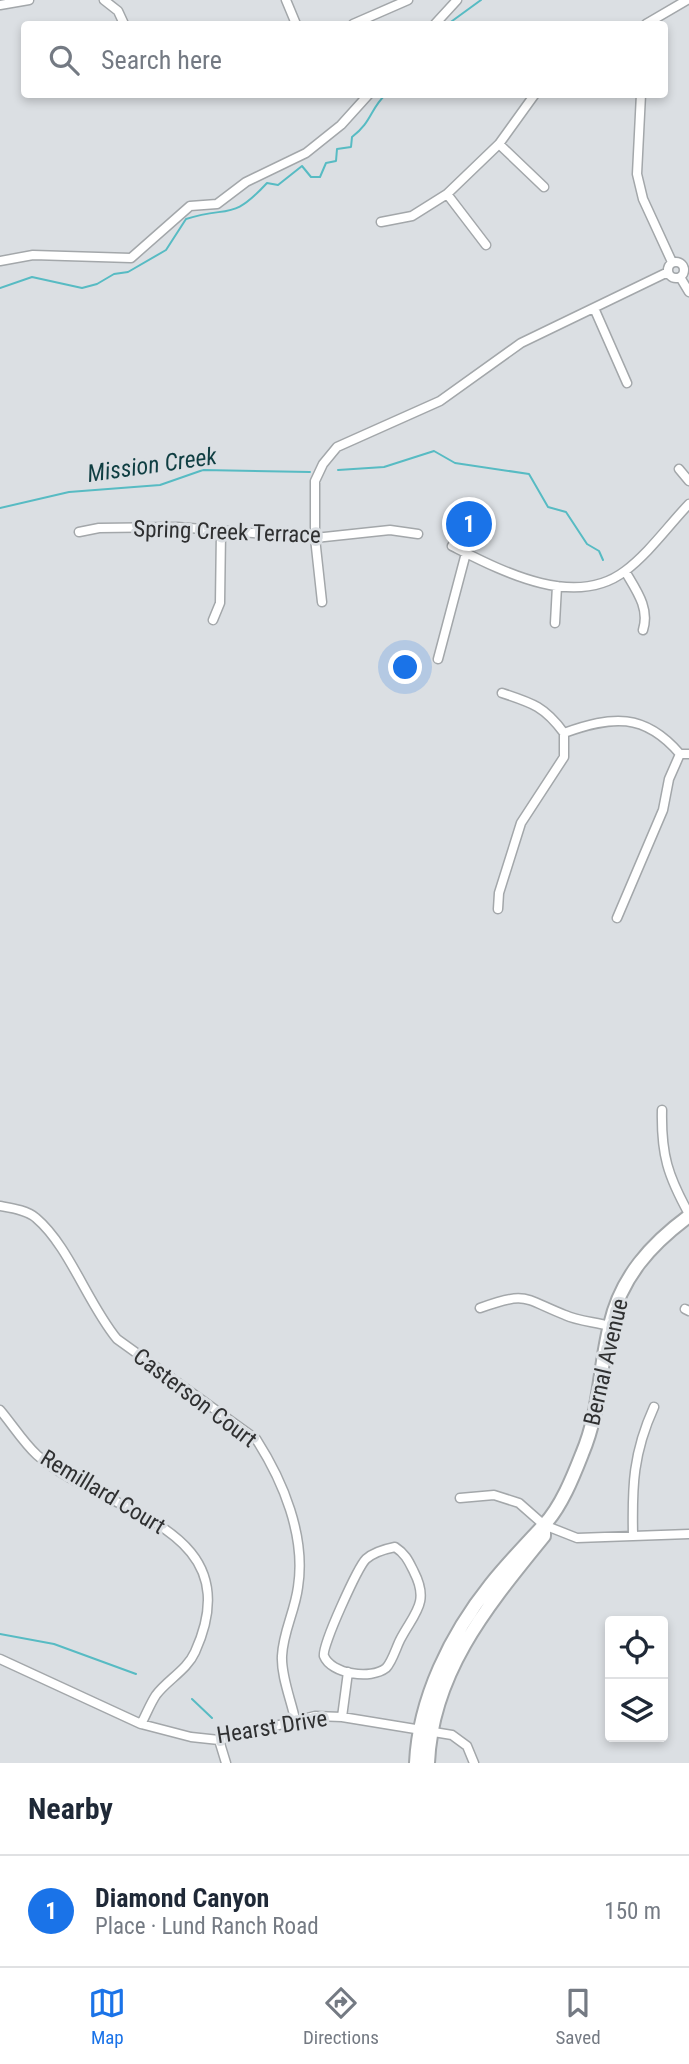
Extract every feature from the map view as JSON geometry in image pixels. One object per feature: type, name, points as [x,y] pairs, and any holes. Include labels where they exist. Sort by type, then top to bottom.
[{"type":"main road","name":"Bernal Avenue","points":[[416,1763],[465,1639],[497,1593],[544,1536],[544,1525],[574,1473],[590,1434],[600,1395],[609,1326],[618,1297],[634,1269],[658,1238],[689,1215]]},
{"type":"main road","name":"Bernal Avenue","points":[[426,1732],[428,1763]]},
{"type":"street","points":[[0,5],[29,0]]},
{"type":"street","points":[[104,0],[118,11],[123,21]]},
{"type":"street","points":[[286,0],[295,21]]},
{"type":"street","points":[[360,21],[408,0]]},
{"type":"street","points":[[438,21],[457,0]]},
{"type":"street","points":[[651,21],[687,0]]},
{"type":"street","points":[[0,261],[33,255],[131,258],[190,206],[217,204],[246,182],[306,153],[341,125],[365,98]]},
{"type":"street","points":[[381,222],[412,216],[447,194],[499,144],[533,98]]},
{"type":"street","points":[[322,602],[315,538],[315,481],[323,464],[337,447],[440,401],[521,343],[668,272],[672,262],[643,199],[637,174],[641,98]]},
{"type":"street","points":[[499,144],[544,187]]},
{"type":"street","points":[[447,194],[486,245]]},
{"type":"street","points":[[672,262],[686,264],[680,277]]},
{"type":"street","points":[[668,272],[674,277],[680,277]]},
{"type":"street","points":[[680,277],[689,292]]},
{"type":"street","points":[[593,308],[627,383]]},
{"type":"street","points":[[679,469],[689,481]]},
{"type":"street","points":[[452,546],[509,573],[557,586],[581,586],[625,571],[689,504]]},
{"type":"street","name":"Spring Creek Terrace","points":[[79,531],[152,527],[315,538],[390,530],[418,534]]},
{"type":"street","points":[[213,620],[220,603],[221,531]]},
{"type":"street","points":[[438,659],[466,554]]},
{"type":"street","points":[[625,571],[641,598],[647,618],[643,630]]},
{"type":"street","points":[[555,623],[557,586]]},
{"type":"street","points":[[498,909],[499,893],[521,823],[536,795],[555,773],[564,757],[564,733],[542,709],[502,693]]},
{"type":"street","points":[[564,733],[597,722],[636,722],[684,754],[669,779],[663,810],[617,918]]},
{"type":"street","points":[[662,1111],[662,1134],[668,1175],[689,1215]]},
{"type":"street","name":"Casterson Court","points":[[0,1206],[35,1217],[62,1251],[99,1318],[117,1339],[256,1439],[270,1461],[296,1527],[300,1563],[298,1589],[285,1635],[282,1658],[295,1719]]},
{"type":"street","points":[[480,1308],[505,1299],[528,1297],[565,1315],[609,1326]]},
{"type":"street","points":[[633,1535],[632,1478],[640,1438],[654,1407]]},
{"type":"street","name":"Remillard Court","points":[[0,1410],[38,1455],[69,1476],[167,1528],[190,1552],[202,1572],[207,1600],[205,1627],[194,1655],[156,1695],[141,1724]]},
{"type":"street","points":[[460,1498],[494,1495],[519,1503],[544,1525],[577,1538],[689,1534]]},
{"type":"street","points":[[396,1547],[404,1553],[422,1588],[421,1604],[387,1668],[375,1673],[348,1672],[331,1666],[323,1654],[325,1641],[343,1607],[358,1569],[368,1558],[396,1547]]},
{"type":"street","name":"Hearst Drive","points":[[0,1659],[141,1724],[167,1732],[219,1740],[295,1719],[342,1717],[459,1738],[471,1752],[474,1763]]},
{"type":"street","points":[[342,1717],[348,1672]]},
{"type":"street","points":[[219,1740],[226,1763]]},
{"type":"waterway","points":[[452,21],[481,0]]},
{"type":"waterway","points":[[0,288],[32,277],[82,288],[97,284],[114,274],[128,272],[166,250],[186,219],[237,208],[267,183],[278,185],[302,166],[311,177],[320,177],[326,163],[336,161],[337,149],[351,147],[352,137],[364,126],[383,98]]},
{"type":"waterway","name":"Mission Creek","points":[[338,470],[384,467],[434,451],[455,463],[529,474],[548,507],[566,512],[587,544],[599,551],[603,560]]},
{"type":"waterway","name":"Mission Creek","points":[[0,508],[69,492],[160,485],[203,470],[310,472]]},
{"type":"waterway","points":[[0,1634],[54,1644],[136,1674]]},
{"type":"waterway","points":[[192,1699],[212,1718]]},
{"type":"place","name":"Diamond Canyon","points":[[469,524]]}]
